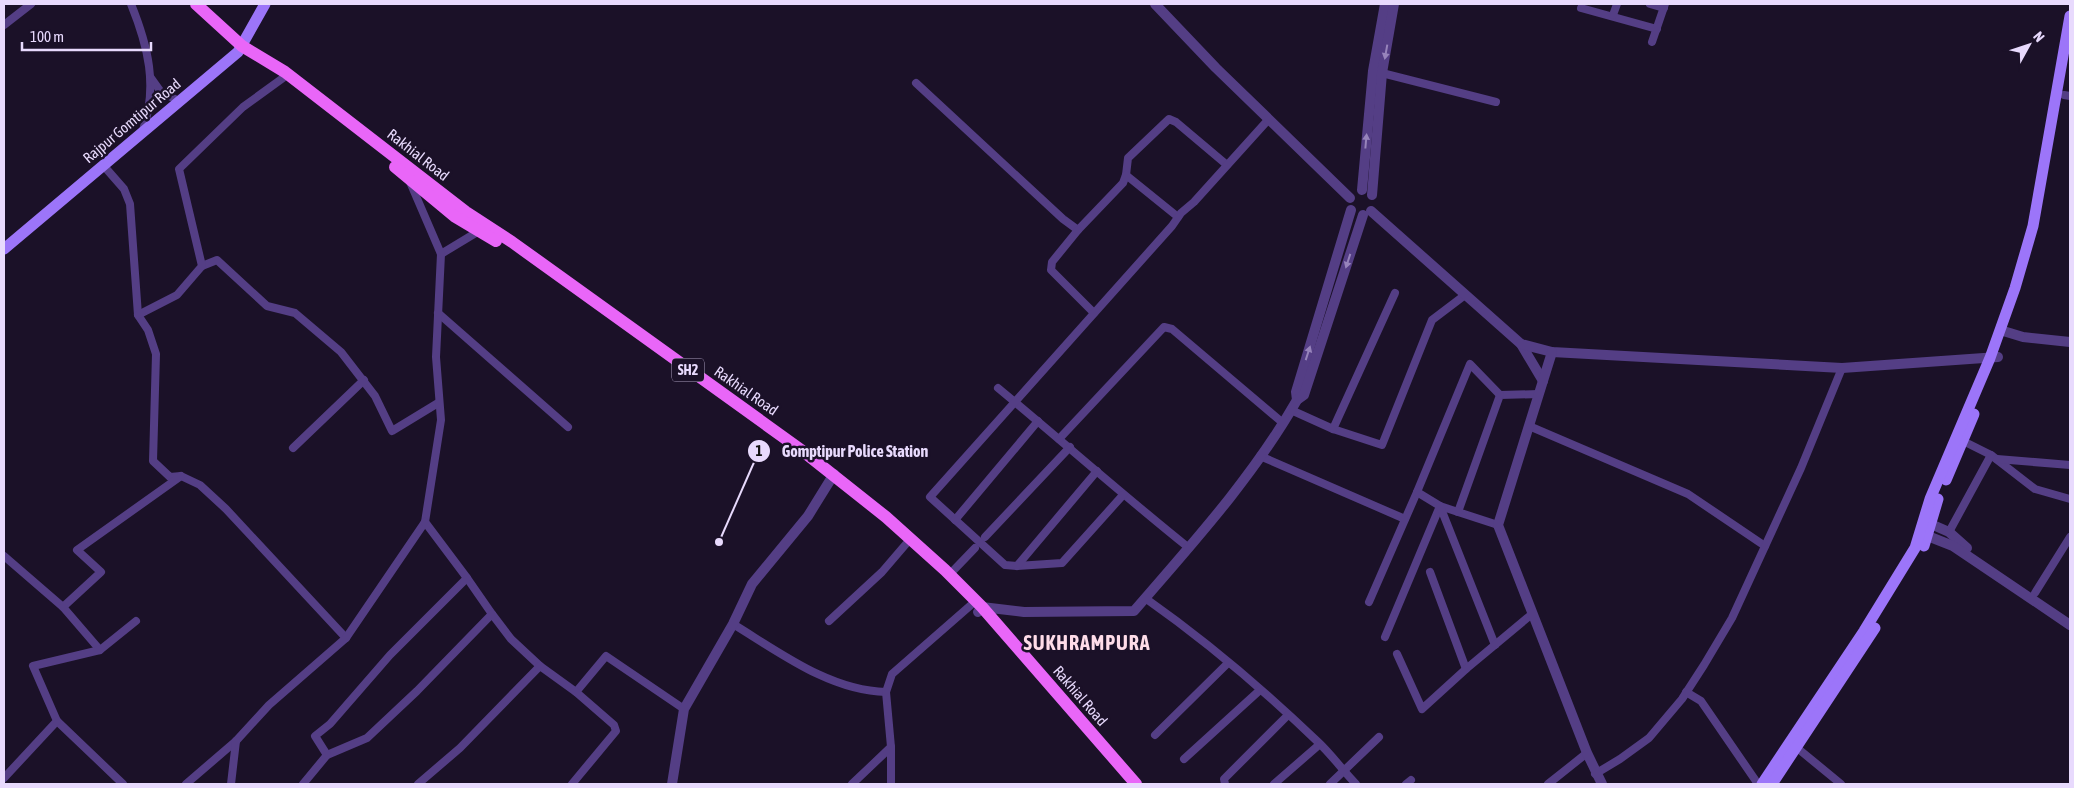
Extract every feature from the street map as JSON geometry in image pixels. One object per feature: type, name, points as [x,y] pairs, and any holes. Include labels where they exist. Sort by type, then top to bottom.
[{"type":"main road","name":"Rakhial Road","points":[[196,4],[240,49],[283,78],[371,147],[454,216],[509,248],[832,477],[977,608],[1136,784]]},
{"type":"main road","name":"Rajpur Gomtipur Road","points":[[4,249],[240,49],[265,4]]},
{"type":"main road","points":[[1772,784],[1870,636],[1922,552],[1923,535],[1927,522],[1963,441],[2003,331],[2033,226],[2070,16]]},
{"type":"main road","name":"Rakhial Road","points":[[240,49],[285,72],[466,212],[512,242],[832,477],[950,574],[1127,784]]},
{"type":"main road","points":[[2003,331],[2022,291],[2040,228],[2067,95],[2070,61]]},
{"type":"main road","points":[[1927,522],[1930,499],[1994,357]]},
{"type":"main road","points":[[1762,784],[1864,631],[1923,535]]},
{"type":"street","points":[[4,25],[31,4]]},
{"type":"street","points":[[131,4],[141,29],[150,78],[151,100],[142,132]]},
{"type":"street","points":[[1155,4],[1268,120],[1350,198],[1352,210],[1296,392],[1297,400]]},
{"type":"street","points":[[891,784],[886,692],[892,674],[977,608],[1024,612],[1134,611],[1189,548],[1260,456],[1297,400],[1304,395],[1367,213],[1374,204],[1372,195],[1378,72],[1384,4]]},
{"type":"street","points":[[1362,190],[1378,72],[1394,4]]},
{"type":"street","points":[[1613,15],[1617,4]]},
{"type":"street","points":[[1650,4],[1664,6],[1652,42]]},
{"type":"street","points":[[1581,8],[1613,15],[1657,29]]},
{"type":"street","points":[[1378,72],[1496,102]]},
{"type":"street","points":[[150,78],[161,92],[179,101]]},
{"type":"street","points":[[202,266],[179,170],[243,107],[283,78]]},
{"type":"street","points":[[916,83],[1068,224],[1078,230]]},
{"type":"street","points":[[1094,313],[1055,277],[1051,270],[1052,262],[1078,230],[1116,190],[1126,175],[1128,158],[1169,119],[1176,122],[1227,165]]},
{"type":"street","points":[[1122,496],[1062,563],[1017,566],[1005,565],[930,497],[1178,217],[1268,120]]},
{"type":"street","points":[[103,165],[124,189],[130,204],[138,315],[148,330],[156,354],[153,461],[170,477],[181,476],[200,485],[226,509],[346,638]]},
{"type":"street","points":[[1126,175],[1178,217]]},
{"type":"street","points":[[186,784],[236,741],[269,705],[346,638],[425,522],[441,420],[438,402],[436,357],[441,254],[408,179]]},
{"type":"street","points":[[1350,198],[1354,192],[1362,190],[1372,195]]},
{"type":"street","points":[[1352,210],[1367,213],[1521,344],[1543,381]]},
{"type":"street","points":[[441,254],[479,231]]},
{"type":"street","points":[[138,315],[177,295],[202,266],[217,260],[267,306],[295,312],[341,352],[375,396],[392,430],[438,402]]},
{"type":"street","points":[[1333,429],[1395,293]]},
{"type":"street","points":[[1291,410],[1333,429],[1382,445],[1432,320],[1465,295]]},
{"type":"street","points":[[438,313],[568,427]]},
{"type":"street","points":[[1060,439],[1164,327],[1172,329],[1283,423]]},
{"type":"street","points":[[2003,331],[2070,342]]},
{"type":"street","points":[[1521,344],[1552,352],[1842,368],[1994,357]]},
{"type":"street","points":[[1552,352],[1498,525],[1595,774],[1602,784]]},
{"type":"street","points":[[1369,602],[1470,364],[1500,395],[1539,394]]},
{"type":"street","points":[[1595,774],[1649,738],[1686,692],[1732,618],[1816,434],[1842,368]]},
{"type":"street","points":[[293,448],[364,380]]},
{"type":"street","points":[[998,388],[1070,447],[1122,496],[1189,548]]},
{"type":"street","points":[[1458,512],[1500,395]]},
{"type":"street","points":[[955,520],[1038,421]]},
{"type":"street","points":[[1529,426],[1688,494],[1765,546]]},
{"type":"street","points":[[1963,441],[1994,457],[2035,488],[2070,499]]},
{"type":"street","points":[[984,538],[1070,447]]},
{"type":"street","points":[[1260,456],[1405,519]]},
{"type":"street","points":[[1994,457],[2070,465]]},
{"type":"street","points":[[1948,532],[1994,457]]},
{"type":"street","points":[[1017,566],[1096,471]]},
{"type":"street","points":[[63,608],[101,572],[77,550],[181,476]]},
{"type":"street","points":[[672,784],[684,709],[732,624],[752,584],[808,516],[832,477]]},
{"type":"street","points":[[1417,492],[1440,506],[1498,525]]},
{"type":"street","points":[[1385,636],[1440,506]]},
{"type":"street","points":[[1440,506],[1495,645]]},
{"type":"street","points":[[425,522],[512,639],[540,666],[576,692],[614,726],[616,731],[572,784]]},
{"type":"street","points":[[1927,522],[1948,532],[1957,542],[1991,568],[2070,625]]},
{"type":"street","points":[[1923,535],[1953,546],[2035,593],[2070,617]]},
{"type":"street","points":[[2035,593],[2070,537]]},
{"type":"street","points":[[830,621],[882,572],[906,544]]},
{"type":"street","points":[[950,574],[975,548]]},
{"type":"street","points":[[4,556],[63,608],[100,650]]},
{"type":"street","points":[[1430,572],[1466,669]]},
{"type":"street","points":[[327,755],[315,736],[330,724],[390,656],[467,578]]},
{"type":"street","points":[[1145,598],[1178,620],[1260,690],[1320,744],[1356,784]]},
{"type":"street","points":[[303,784],[327,755],[367,738],[417,691],[492,614]]},
{"type":"street","points":[[1398,654],[1422,709],[1466,669],[1532,614]]},
{"type":"street","points":[[123,784],[56,721],[33,666],[100,650],[136,621]]},
{"type":"street","points":[[732,624],[813,672],[864,691],[886,692]]},
{"type":"street","points":[[576,692],[606,656],[684,709]]},
{"type":"street","points":[[1154,735],[1228,663]]},
{"type":"street","points":[[418,784],[460,748],[540,666]]},
{"type":"street","points":[[1184,759],[1260,690]]},
{"type":"street","points":[[1686,692],[1701,701],[1758,784]]},
{"type":"street","points":[[1225,784],[1224,779],[1234,768],[1288,715]]},
{"type":"street","points":[[4,778],[56,721]]},
{"type":"street","points":[[1330,784],[1379,737]]},
{"type":"street","points":[[231,784],[236,741]]},
{"type":"street","points":[[1274,784],[1320,744]]},
{"type":"street","points":[[852,784],[890,747]]},
{"type":"street","points":[[1796,747],[1841,784]]},
{"type":"street","points":[[1548,784],[1587,753]]},
{"type":"place","name":"Gomptipur Police Station","points":[[719,542]]},
{"type":"district","name":"SUKHRAMPURA","points":[[1087,643]]}]
